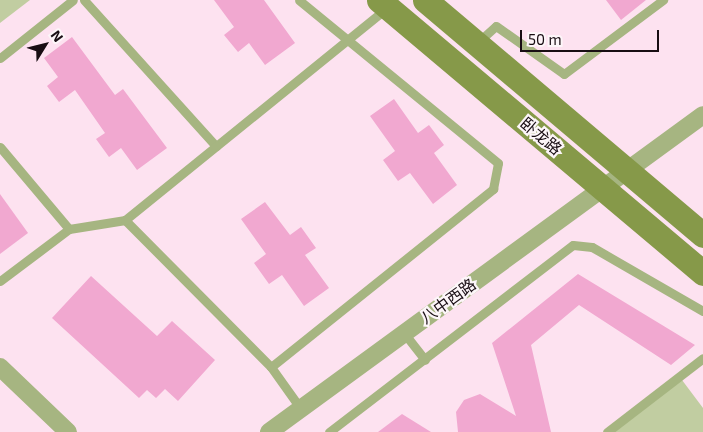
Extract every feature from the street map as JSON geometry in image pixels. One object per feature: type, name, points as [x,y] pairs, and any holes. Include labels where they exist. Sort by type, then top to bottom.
[{"type":"main road","name":"卧龙路","points":[[425,0],[703,236]]},
{"type":"main road","name":"卧龙路","points":[[383,4],[703,273]]},
{"type":"street","name":"八中西路","points":[[269,432],[626,169],[703,115]]},
{"type":"street","points":[[0,367],[68,432]]},
{"type":"lane","points":[[0,58],[73,0]]},
{"type":"lane","points":[[84,0],[216,146]]},
{"type":"lane","points":[[271,367],[493,189],[498,163],[299,0]]},
{"type":"lane","points":[[476,43],[496,26],[564,74],[662,0]]},
{"type":"lane","points":[[0,281],[69,229],[125,220],[346,39],[383,4]]},
{"type":"lane","points":[[0,148],[69,229]]},
{"type":"lane","points":[[125,220],[271,367],[301,408]]},
{"type":"lane","points":[[329,432],[573,245],[592,247],[703,311]]},
{"type":"lane","points":[[404,333],[425,360]]},
{"type":"lane","points":[[607,432],[703,358]]},
{"type":"green space","points":[[0,0],[30,0],[0,23]]},
{"type":"green space","points":[[679,376],[703,408],[703,432],[607,432]]},
{"type":"building","points":[[214,0],[264,0],[295,43],[265,65],[249,43],[238,52],[224,35],[234,27]]},
{"type":"building","points":[[606,0],[646,0],[621,20]]},
{"type":"building","points":[[72,37],[115,95],[123,89],[167,148],[137,170],[121,148],[109,157],[96,139],[105,133],[75,90],[59,102],[47,86],[58,77],[44,58]]},
{"type":"building","points":[[394,99],[418,133],[429,125],[444,145],[434,153],[457,185],[433,204],[410,173],[398,181],[383,160],[395,151],[370,116]]},
{"type":"building","points":[[0,194],[28,233],[0,254]]},
{"type":"building","points":[[265,202],[290,235],[301,227],[316,248],[305,255],[329,288],[304,306],[282,275],[269,284],[254,263],[266,254],[241,219]]},
{"type":"building","points":[[578,274],[695,345],[671,365],[579,305],[531,345],[551,432],[458,432],[456,412],[464,400],[480,394],[516,416],[492,343]]},
{"type":"building","points":[[91,276],[157,336],[172,321],[215,360],[178,401],[165,389],[156,398],[147,390],[139,398],[52,318]]},
{"type":"building","points":[[402,414],[431,432],[378,432]]}]
